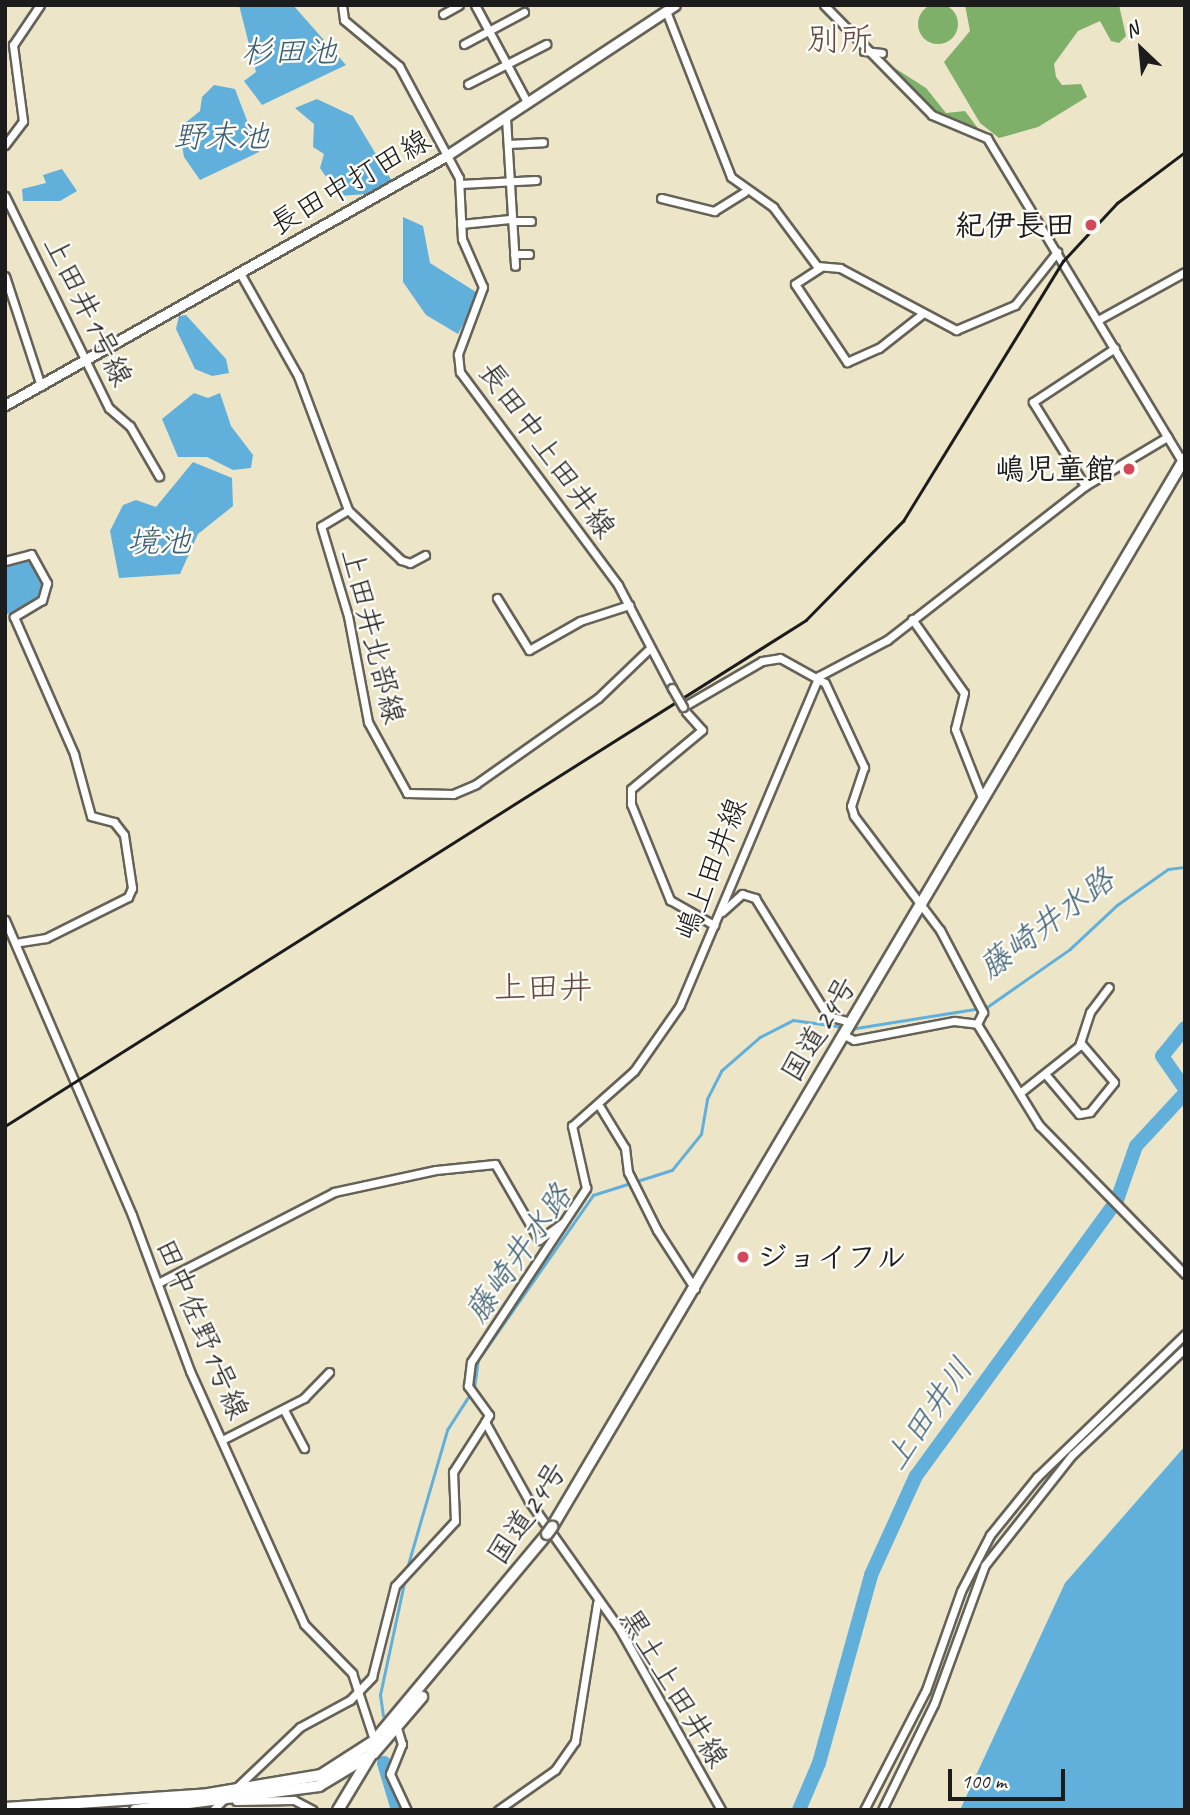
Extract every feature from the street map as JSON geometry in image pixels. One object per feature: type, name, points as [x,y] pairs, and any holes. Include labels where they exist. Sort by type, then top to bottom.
[{"type":"main road","name":"国道24号","points":[[5,1808],[234,1796],[319,1786],[374,1754],[397,1728],[549,1530],[695,1289],[1184,462]]},
{"type":"main road","name":"国道24号","points":[[135,1810],[216,1806],[234,1796],[321,1774],[374,1741],[483,1617]]},
{"type":"main road","points":[[338,1810],[374,1754],[374,1741]]},
{"type":"street","points":[[5,145],[23,121],[13,45],[40,5]]},
{"type":"street","name":"長田中上田井線","points":[[342,5],[344,20],[398,66],[460,184],[461,224],[483,286],[458,354],[460,372],[629,605],[648,650],[685,709],[702,730],[631,789],[631,804],[670,900],[715,925]]},
{"type":"street","points":[[443,14],[459,5]]},
{"type":"street","points":[[475,5],[527,102]]},
{"type":"street","points":[[824,5],[863,50],[932,114],[987,138],[1184,462]]},
{"type":"street","points":[[671,7],[718,149],[744,192],[773,207],[821,267]]},
{"type":"street","name":"長田中打田線","points":[[5,405],[446,156],[671,7]]},
{"type":"street","points":[[464,44],[524,12]]},
{"type":"street","points":[[468,85],[545,44]]},
{"type":"street","points":[[863,50],[882,53]]},
{"type":"street","points":[[506,118],[514,266]]},
{"type":"street","points":[[508,144],[543,142]]},
{"type":"street","points":[[460,184],[536,180]]},
{"type":"street","points":[[661,198],[714,211],[744,192]]},
{"type":"street","name":"上田井1号線","points":[[5,196],[89,356],[109,408],[130,426],[159,476]]},
{"type":"street","points":[[461,224],[531,220]]},
{"type":"street","points":[[922,314],[879,348],[847,362],[795,284],[821,267],[840,268],[956,330],[996,315],[1026,295],[1057,253]]},
{"type":"street","points":[[514,254],[529,254]]},
{"type":"street","points":[[1098,320],[1185,272]]},
{"type":"street","name":"上田井北部線","points":[[240,273],[298,376],[348,510],[321,526],[348,616],[368,722],[407,793],[453,794],[476,785],[598,698],[648,650]]},
{"type":"street","points":[[5,276],[41,386]]},
{"type":"street","points":[[1084,486],[1033,402],[1115,348]]},
{"type":"street","points":[[819,676],[887,640],[1084,486],[1167,437]]},
{"type":"street","points":[[348,510],[401,560],[410,564],[425,555]]},
{"type":"street","points":[[5,561],[31,554],[47,583],[45,597],[14,617],[74,754],[91,816],[114,822],[124,835],[132,888],[128,897],[46,938],[15,943]]},
{"type":"street","points":[[497,598],[529,650],[580,621],[629,605]]},
{"type":"street","points":[[912,619],[964,693],[955,729],[983,800]]},
{"type":"street","points":[[685,709],[762,661],[790,660],[819,676],[864,767],[851,806],[854,816],[919,908],[940,930],[981,1009],[977,1024],[1039,1125],[1113,1206],[1185,1275]]},
{"type":"street","name":"嶋上田井線","points":[[485,1422],[489,1415],[473,1391],[474,1358],[586,1188],[572,1126],[600,1107],[635,1071],[680,1005],[722,912],[793,726],[819,676]]},
{"type":"street","points":[[722,912],[742,894],[755,898],[828,1016],[848,1028],[854,1040],[954,1021],[977,1024]]},
{"type":"street","name":"田中佐野1号線","points":[[5,920],[158,1283],[190,1371],[224,1438],[304,1624],[362,1691],[374,1741]]},
{"type":"street","points":[[1021,1092],[1046,1075],[1080,1042],[1109,987]]},
{"type":"street","points":[[1046,1075],[1079,1114],[1090,1112],[1114,1082],[1080,1042]]},
{"type":"street","points":[[600,1107],[625,1148],[633,1182],[695,1289]]},
{"type":"street","points":[[158,1283],[334,1192],[436,1170],[495,1164],[539,1240],[569,1217]]},
{"type":"street","points":[[864,1810],[926,1690],[961,1591],[990,1535],[1037,1477],[1185,1334]]},
{"type":"street","points":[[882,1810],[918,1741],[985,1565],[1072,1455],[1185,1348]]},
{"type":"street","points":[[224,1438],[284,1409],[329,1372]]},
{"type":"street","points":[[284,1409],[304,1448]]},
{"type":"street","points":[[234,1796],[300,1727],[362,1691],[383,1650],[395,1586],[455,1521],[453,1472],[485,1422]]},
{"type":"street","name":"黒土上田井線","points":[[485,1422],[515,1480],[597,1603],[619,1628],[721,1810]]},
{"type":"street","points":[[498,1810],[555,1770],[575,1741],[597,1603]]},
{"type":"street","points":[[397,1728],[402,1744],[390,1774],[407,1810]]},
{"type":"street","points":[[234,1796],[294,1800],[313,1810]]},
{"type":"green space","points":[[938,4],[952,10],[958,24],[952,38],[938,44],[924,38],[918,24],[924,10]]},
{"type":"green space","points":[[965,5],[1119,5],[1126,36],[1119,43],[1111,41],[1100,21],[1078,31],[1054,64],[1056,77],[1062,85],[1081,84],[1087,97],[1038,127],[999,138],[980,123],[944,62],[970,31]]},
{"type":"green space","points":[[882,60],[926,88],[946,113],[965,111],[980,131],[934,113]]},
{"type":"water","name":"杉田池","points":[[239,5],[293,5],[346,65],[262,105],[244,81],[256,72]]},
{"type":"water","name":"野末池","points":[[214,85],[235,89],[259,152],[200,180],[184,157],[179,128],[200,111],[202,97]]},
{"type":"water","points":[[317,99],[353,116],[392,181],[367,194],[339,196],[320,168],[324,154],[313,147],[314,124],[295,108]]},
{"type":"water","points":[[62,169],[77,191],[60,201],[23,201],[22,189],[46,183],[43,175]]},
{"type":"water","points":[[403,217],[423,226],[430,263],[479,294],[458,334],[426,315],[403,282]]},
{"type":"water","points":[[186,315],[226,359],[229,373],[212,376],[195,369],[176,329],[179,316]]},
{"type":"water","points":[[194,393],[208,398],[220,393],[231,426],[253,455],[251,468],[233,470],[207,457],[178,457],[162,419]]},
{"type":"water","name":"境池","points":[[193,462],[232,478],[233,506],[198,534],[180,574],[119,578],[110,531],[123,505],[136,500],[156,507]]},
{"type":"water","points":[[30,556],[46,589],[40,599],[5,615],[5,563]]},
{"type":"water","points":[[1185,1446],[1185,1810],[960,1810],[1065,1583]]},
{"type":"waterway","name":"藤崎井水路","points":[[850,1029],[987,1007],[1070,949],[1117,905],[1168,869],[1185,867]]},
{"type":"waterway","name":"藤崎井水路","points":[[407,1568],[447,1430],[474,1388],[478,1360],[593,1195],[672,1170],[701,1134],[707,1099],[721,1071],[760,1037],[793,1020],[844,1027]]},
{"type":"waterway","name":"上田井川","points":[[1185,1028],[1162,1056],[1185,1089]]},
{"type":"waterway","name":"上田井川","points":[[799,1810],[819,1763],[871,1575],[916,1476],[1117,1200],[1136,1146],[1185,1093]]},
{"type":"waterway","name":"藤崎井水路","points":[[383,1716],[380,1695],[405,1578]]},
{"type":"waterway","name":"藤崎井水路","points":[[384,1763],[398,1810]]},
{"type":"railway","points":[[5,1126],[806,620],[903,521],[1063,261],[1117,203],[1185,152]]},
{"type":"place","name":"紀伊長田","points":[[1091,225]]},
{"type":"place","name":"嶋児童館","points":[[1129,469]]},
{"type":"place","name":"ジョイフル","points":[[743,1257]]},
{"type":"district","name":"別所","points":[[840,40]]},
{"type":"district","name":"上田井","points":[[543,988]]}]
